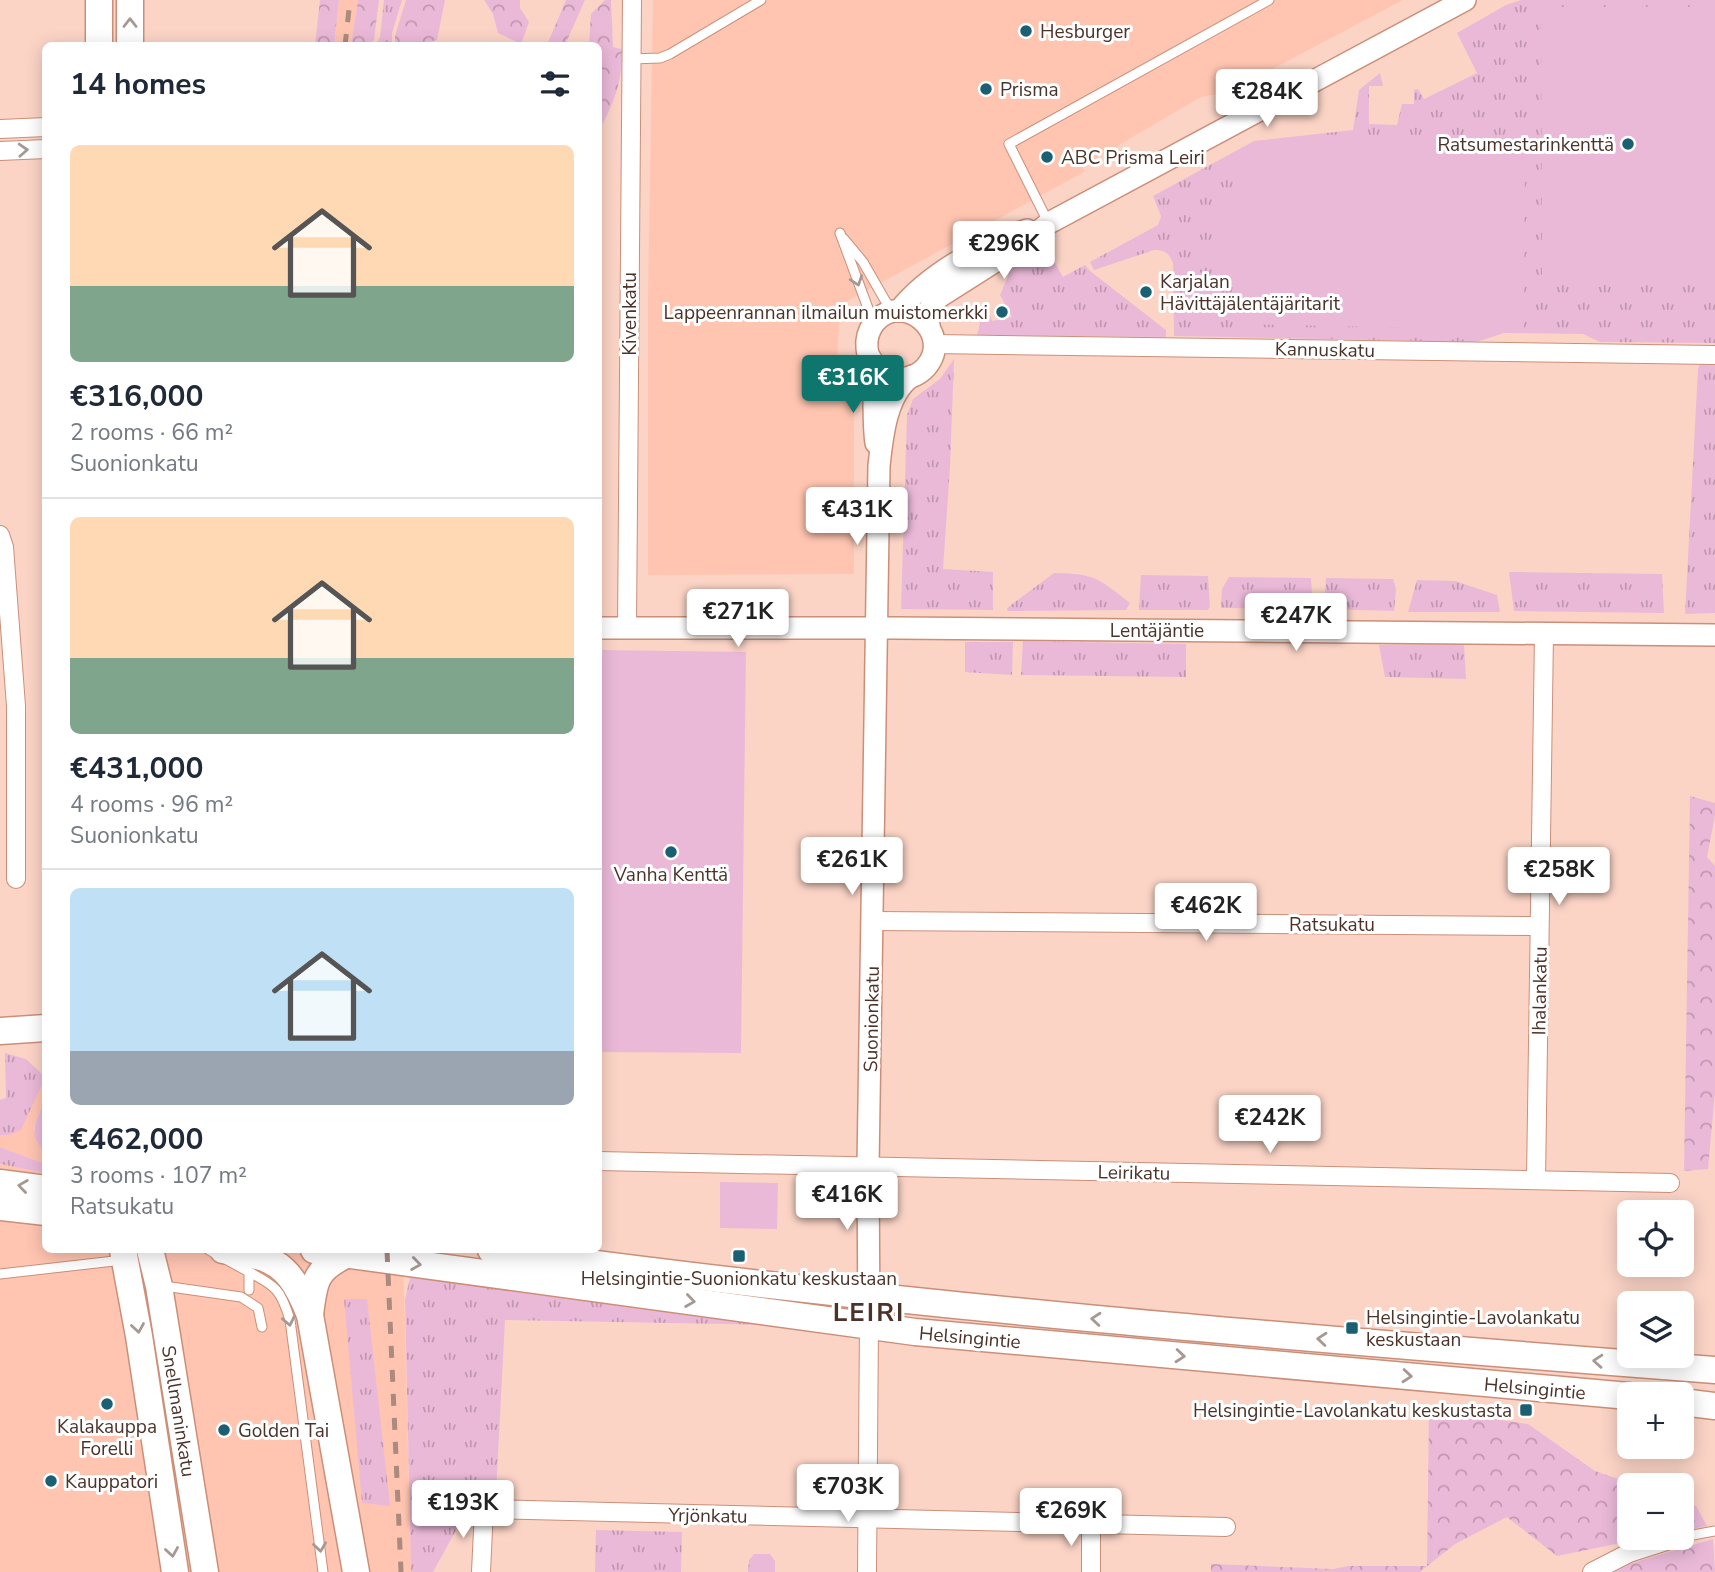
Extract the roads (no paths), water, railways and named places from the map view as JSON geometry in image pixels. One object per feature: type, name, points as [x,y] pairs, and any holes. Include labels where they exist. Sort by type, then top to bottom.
[{"type":"main road","points":[[99,0],[99,42]]},
{"type":"main road","points":[[130,0],[130,42]]},
{"type":"main road","points":[[0,1031],[42,1028]]},
{"type":"main road","points":[[0,1183],[42,1188]]},
{"type":"main road","points":[[0,1207],[42,1212]]},
{"type":"main road","points":[[237,1253],[271,1260],[284,1269],[302,1295],[310,1315],[356,1572]]},
{"type":"main road","name":"Helsingintie","points":[[340,1253],[929,1333],[1617,1395]]},
{"type":"main road","name":"Helsingintie","points":[[515,1253],[869,1297],[1354,1342],[1715,1370]]},
{"type":"main road","points":[[310,1315],[312,1296],[321,1272],[326,1266],[348,1254]]},
{"type":"main road","name":"Snellmaninkatu","points":[[125,1255],[175,1572]]},
{"type":"main road","name":"Snellmaninkatu","points":[[155,1266],[205,1572]]},
{"type":"main road","points":[[1694,1403],[1715,1406]]},
{"type":"street","name":"Kivenkatu","points":[[627,628],[632,0]]},
{"type":"street","points":[[897,311],[919,288],[944,270],[998,241],[1049,223],[1465,0]]},
{"type":"street","points":[[0,129],[42,127]]},
{"type":"street","points":[[0,151],[42,149]]},
{"type":"street","points":[[932,335],[916,314],[897,311],[883,315],[870,330],[867,339],[869,356],[873,364],[894,378],[912,376],[926,367],[933,352],[932,335],[928,311],[936,299],[1024,243],[1049,223]]},
{"type":"street","name":"Kannuskatu","points":[[932,335],[1715,355]]},
{"type":"street","name":"Suonionkatu","points":[[869,356],[874,382],[874,426],[879,466]]},
{"type":"street","name":"Suonionkatu","points":[[867,1572],[868,1167],[879,466],[893,401],[901,384],[912,376]]},
{"type":"street","points":[[0,535],[4,547],[16,706],[16,879]]},
{"type":"street","name":"Lentäjäntie","points":[[602,628],[1715,635]]},
{"type":"street","name":"Ihalankatu","points":[[1536,1180],[1544,634]]},
{"type":"street","name":"Ratsukatu","points":[[873,921],[1539,926]]},
{"type":"street","name":"Leirikatu","points":[[602,1161],[1670,1183]]},
{"type":"street","name":"Yrjönkatu","points":[[481,1572],[484,1509],[1226,1527]]},
{"type":"street","points":[[1091,1572],[1096,1524]]},
{"type":"street","points":[[1592,1572],[1639,1550]]},
{"type":"lane","points":[[631,59],[660,58],[670,54],[761,0]]},
{"type":"lane","points":[[1049,223],[1009,144],[1269,0]]},
{"type":"lane","points":[[870,330],[869,311],[840,233],[863,262],[886,302],[897,311]]},
{"type":"lane","points":[[214,1253],[274,1285],[284,1299],[290,1320],[323,1572]]},
{"type":"lane","points":[[0,1274],[125,1255]]},
{"type":"lane","points":[[155,1266],[241,1297],[258,1308],[262,1327]]},
{"type":"lane","points":[[249,1272],[249,1290]]},
{"type":"lane","points":[[1694,1535],[1715,1531]]},
{"type":"railway","points":[[345,42],[350,0]]},
{"type":"railway","points":[[387,1253],[401,1572]]},
{"type":"place","name":"Hesburger","points":[[1026,31]]},
{"type":"place","name":"Prisma","points":[[986,89]]},
{"type":"place","name":"Ratsumestarinkenttä","points":[[1628,144]]},
{"type":"place","name":"ABC Prisma Leiri","points":[[1047,157]]},
{"type":"place","name":"Karjalan Hävittäjälentäjäritarit","points":[[1146,292]]},
{"type":"place","name":"Lappeenrannan ilmailun muistomerkki","points":[[1002,312]]},
{"type":"place","name":"Vanha Kenttä","points":[[671,852]]},
{"type":"place","name":"Helsingintie-Suonionkatu keskustaan","points":[[739,1256]]},
{"type":"place","name":"Helsingintie-Lavolankatu keskustaan","points":[[1352,1328]]},
{"type":"place","name":"Kalakauppa Forelli","points":[[107,1404]]},
{"type":"place","name":"Helsingintie-Lavolankatu keskustasta","points":[[1526,1410]]},
{"type":"place","name":"Golden Tai","points":[[224,1430]]},
{"type":"place","name":"Kauppatori","points":[[51,1481]]},
{"type":"district","name":"LEIRI","points":[[869,1312]]}]
